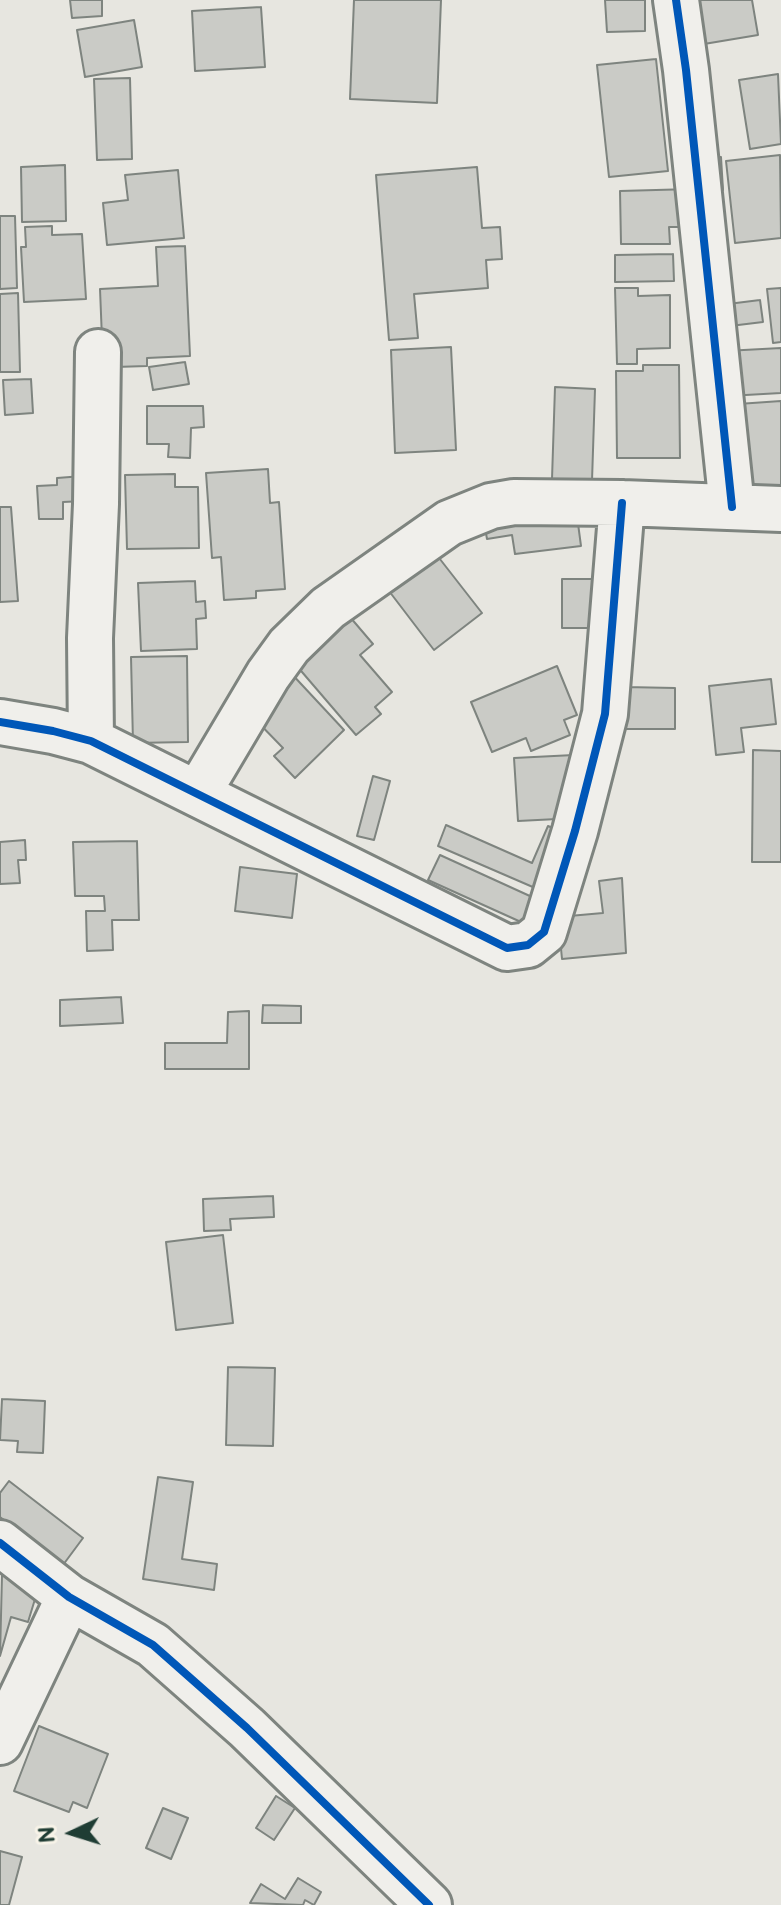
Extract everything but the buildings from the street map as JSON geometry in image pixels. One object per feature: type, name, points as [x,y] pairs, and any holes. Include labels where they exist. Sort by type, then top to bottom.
[{"type":"street","points":[[676,0],[732,507]]},
{"type":"street","points":[[91,741],[90,638],[98,352]]},
{"type":"street","points":[[198,793],[268,675],[289,646],[328,608],[449,523],[491,506],[514,502],[781,509]]},
{"type":"street","points":[[0,722],[91,741],[507,948],[528,945],[544,932],[575,831],[605,714],[622,503]]},
{"type":"street","points":[[0,1543],[69,1597],[153,1645],[199,1684],[429,1905]]},
{"type":"street","points":[[0,1742],[69,1597]]},
{"type":"cycle path","points":[[676,0],[732,507]]},
{"type":"cycle path","points":[[0,722],[91,741],[507,948],[528,945],[544,932],[575,831],[605,714],[622,503]]},
{"type":"cycle path","points":[[0,1543],[69,1597],[153,1645],[247,1728],[429,1905]]}]
